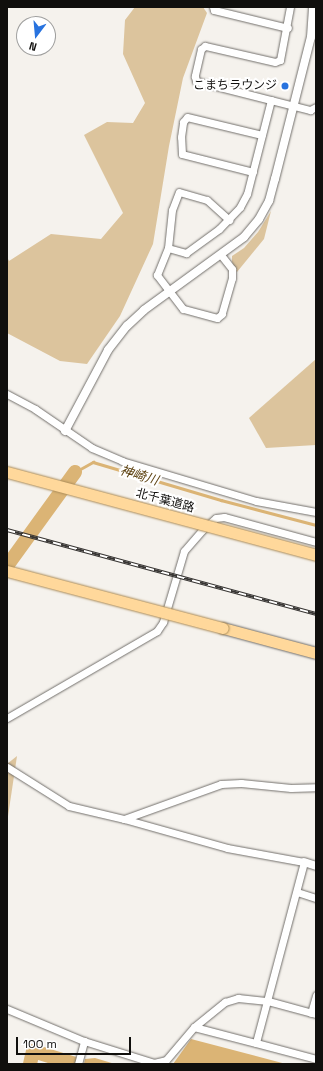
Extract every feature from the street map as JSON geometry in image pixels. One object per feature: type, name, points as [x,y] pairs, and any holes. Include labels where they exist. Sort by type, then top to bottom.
[{"type":"highway","name":"北千葉道路","points":[[7,472],[316,554]]},
{"type":"highway","points":[[7,571],[316,653]]},
{"type":"street","points":[[213,7],[214,10],[288,28]]},
{"type":"street","points":[[290,7],[288,28],[280,60],[275,62],[205,46],[201,49],[195,76],[196,81],[310,110],[316,106]]},
{"type":"street","points":[[65,431],[108,350],[138,316],[244,238],[269,201],[311,37],[313,7]]},
{"type":"street","points":[[168,248],[186,253],[229,220],[247,194],[271,100]]},
{"type":"street","points":[[253,172],[182,154],[181,137],[183,122],[187,117],[262,135]]},
{"type":"street","points":[[221,255],[232,269],[222,314],[216,318],[183,309],[157,275],[168,248],[172,210],[179,192],[207,200],[229,220]]},
{"type":"street","points":[[7,394],[35,409],[65,431],[92,448],[122,461],[256,501],[316,512]]},
{"type":"street","points":[[7,718],[157,631],[163,622],[184,551],[202,530],[216,518],[224,517],[316,542]]},
{"type":"street","points":[[7,767],[69,806],[124,819],[227,848],[304,862],[316,866]]},
{"type":"street","points":[[124,819],[221,784],[241,783],[291,788],[316,787]]},
{"type":"street","points":[[256,1043],[304,862]]},
{"type":"street","points":[[297,892],[316,898]]},
{"type":"street","points":[[7,1009],[84,1041],[147,1061],[160,1063],[166,1060],[194,1027],[226,1002],[238,998],[268,1001],[314,1013],[316,995]]},
{"type":"street","points":[[194,1027],[316,1059]]},
{"type":"street","points":[[78,1064],[84,1041]]},
{"type":"shaded area","points":[[135,7],[203,7],[207,13],[183,78],[169,146],[153,244],[120,316],[87,364],[60,361],[7,333],[7,257],[9,261],[51,234],[101,239],[123,213],[84,135],[107,122],[133,123],[145,103],[123,54],[125,20]]},
{"type":"shaded area","points":[[271,211],[264,239],[237,272],[232,262],[232,256],[244,248],[258,232]]},
{"type":"shaded area","points":[[316,359],[316,445],[266,448],[249,418]]},
{"type":"shaded area","points":[[17,756],[7,823],[7,764]]},
{"type":"shaded area","points":[[191,1039],[286,1064],[173,1064]]},
{"type":"shaded area","points":[[95,1058],[115,1064],[84,1064],[85,1059]]},
{"type":"waterway","name":"神崎川","points":[[75,472],[93,462],[221,500],[316,525]]},
{"type":"waterway","name":"神崎川","points":[[7,566],[75,472]]},
{"type":"waterway","points":[[30,1064],[33,1051],[75,1064]]},
{"type":"railway","points":[[7,530],[316,614]]},
{"type":"place","name":"こまちラウンジ","points":[[285,86]]}]
